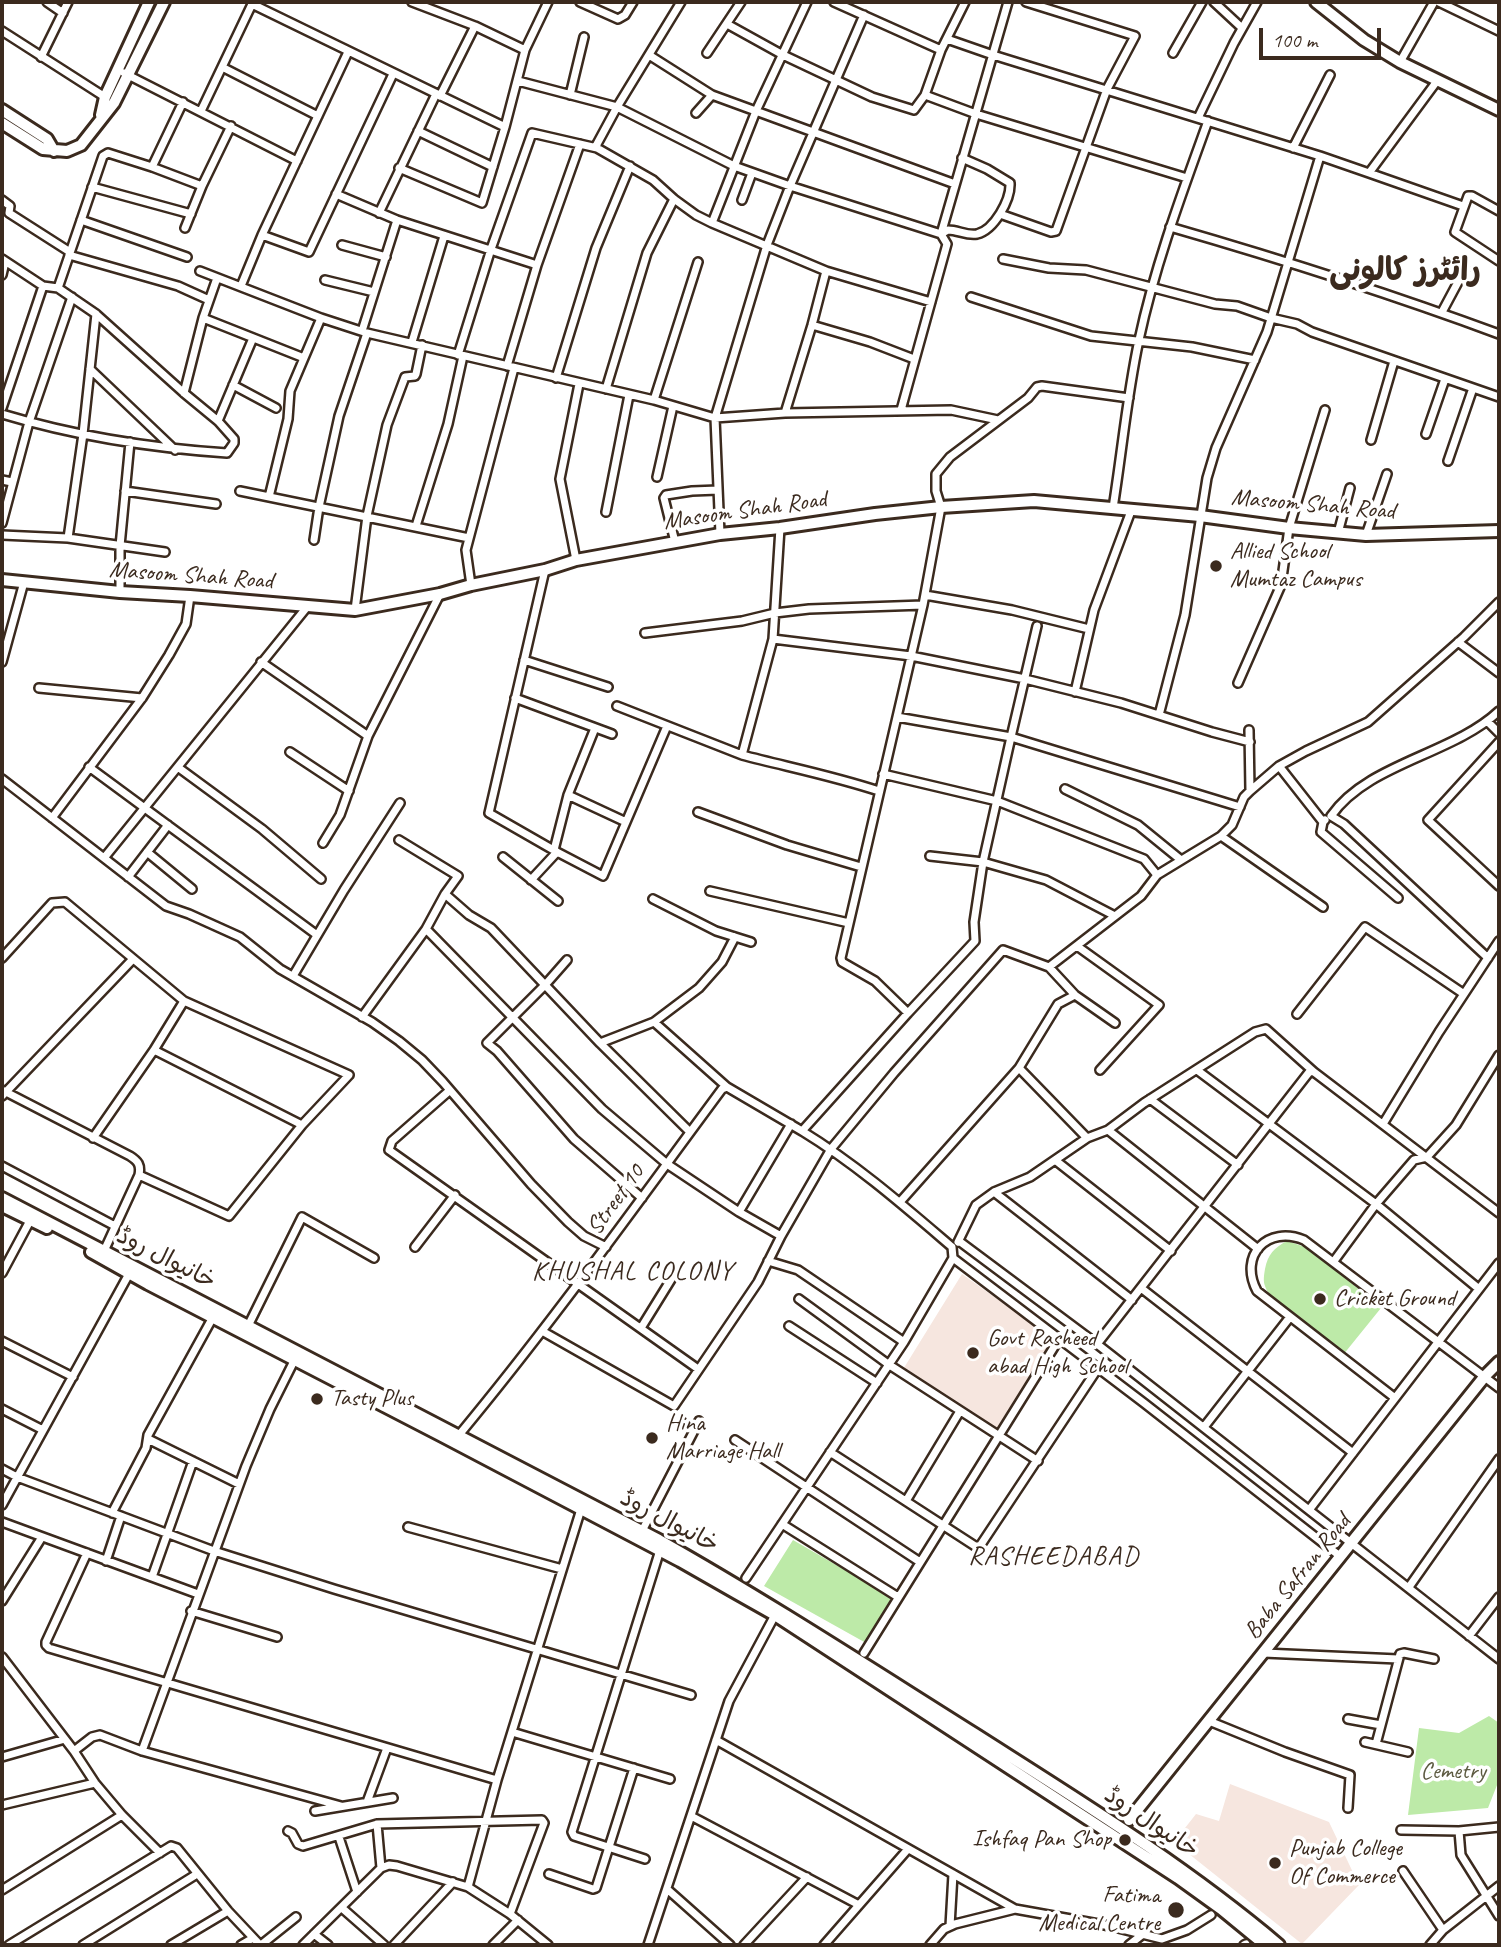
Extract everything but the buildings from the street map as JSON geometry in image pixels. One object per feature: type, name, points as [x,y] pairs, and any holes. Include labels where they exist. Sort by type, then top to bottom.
[{"type":"main road","points":[[2,123],[43,149],[67,151],[80,145],[114,103],[122,72],[149,2]]},
{"type":"main road","points":[[100,118],[105,97],[164,2]]},
{"type":"main road","points":[[1316,2],[1364,40],[1401,62],[1499,110]]},
{"type":"main road","points":[[2,110],[47,139],[54,151]]},
{"type":"main road","name":"Masoom Shah Road","points":[[2,580],[355,610],[440,594],[545,570],[576,560],[720,534],[941,507],[1034,501],[1076,503],[1366,535],[1499,531]]},
{"type":"main road","name":"خانیوال روڈ","points":[[2,1198],[32,1217],[248,1326],[297,1356],[660,1550],[775,1615],[1146,1856],[1221,1909],[1265,1945]]},
{"type":"main road","name":"خانیوال روڈ","points":[[2,1206],[104,1251],[213,1317],[459,1435],[642,1531],[762,1599],[1132,1834],[1232,1906],[1279,1945]]},
{"type":"main road","name":"Baba Safran Road","points":[[1129,1820],[1499,1362]]},
{"type":"street","points":[[47,2],[63,13]]},
{"type":"street","points":[[41,57],[68,2]]},
{"type":"street","points":[[416,2],[525,50]]},
{"type":"street","points":[[399,168],[482,203],[525,50],[548,2]]},
{"type":"street","points":[[580,2],[618,19],[625,15],[633,2]]},
{"type":"street","points":[[597,148],[617,107],[681,2]]},
{"type":"street","points":[[707,52],[741,2]]},
{"type":"street","points":[[712,223],[756,111],[807,2]]},
{"type":"street","points":[[834,2],[942,50]]},
{"type":"street","points":[[727,24],[783,55],[872,97],[915,110],[925,95],[942,50],[965,2]]},
{"type":"street","points":[[941,234],[1008,2]]},
{"type":"street","points":[[1000,214],[1054,233],[1107,89],[1135,36],[1026,2]]},
{"type":"street","points":[[1173,53],[1202,2]]},
{"type":"street","points":[[1214,2],[1242,28]]},
{"type":"street","points":[[1198,118],[1256,2]]},
{"type":"street","points":[[1401,62],[1434,2]]},
{"type":"street","points":[[1439,2],[1499,31]]},
{"type":"street","points":[[201,111],[253,3],[505,127]]},
{"type":"street","points":[[720,534],[715,418],[767,245],[864,15]]},
{"type":"street","points":[[379,213],[399,168],[475,26]]},
{"type":"street","points":[[2,31],[105,97]]},
{"type":"street","points":[[569,95],[584,37]]},
{"type":"street","points":[[947,39],[1320,156],[1463,206]]},
{"type":"street","points":[[241,286],[262,235],[348,52]]},
{"type":"street","points":[[649,55],[712,95],[955,184]]},
{"type":"street","points":[[222,67],[318,116]]},
{"type":"street","points":[[122,72],[297,161]]},
{"type":"street","points":[[262,235],[309,252],[393,74]]},
{"type":"street","points":[[1293,148],[1330,75]]},
{"type":"street","points":[[1369,173],[1437,81]]},
{"type":"street","points":[[518,82],[617,107],[734,166],[790,187],[941,234],[947,244],[901,410]]},
{"type":"street","points":[[696,113],[712,95]]},
{"type":"street","points":[[925,95],[976,114],[1187,178]]},
{"type":"street","points":[[152,167],[183,102]]},
{"type":"street","points":[[1113,508],[1139,341],[1152,288],[1170,227],[1208,121]]},
{"type":"street","points":[[185,228],[231,126]]},
{"type":"street","points":[[418,131],[493,167]]},
{"type":"street","points":[[416,526],[448,424],[461,356],[491,249],[532,133],[597,148],[653,180],[674,199],[712,223],[826,271],[932,302]]},
{"type":"street","points":[[471,585],[466,550],[511,367],[537,264],[580,144]]},
{"type":"street","points":[[58,288],[105,154],[152,167],[202,186]]},
{"type":"street","points":[[1159,715],[1185,615],[1207,478],[1216,448],[1267,332],[1320,156]]},
{"type":"street","points":[[941,234],[948,230],[980,233],[987,229],[1000,214],[1009,192],[1010,183],[988,169],[962,158]]},
{"type":"street","points":[[556,378],[596,248],[629,166]]},
{"type":"street","points":[[742,200],[752,173]]},
{"type":"street","points":[[92,187],[191,214]]},
{"type":"street","points":[[336,194],[397,220],[537,264]]},
{"type":"street","points":[[1499,211],[1470,195],[1454,232],[1499,261]]},
{"type":"street","points":[[606,389],[648,253],[674,199]]},
{"type":"street","points":[[2,200],[10,206],[9,213],[69,254],[178,286],[209,300]]},
{"type":"street","points":[[81,220],[187,257]]},
{"type":"street","points":[[314,540],[318,507],[339,415],[397,220]]},
{"type":"street","points":[[1170,227],[1288,261],[1499,334]]},
{"type":"street","points":[[412,342],[444,236]]},
{"type":"street","points":[[342,245],[386,257]]},
{"type":"street","points":[[2,275],[4,260],[43,286],[58,288],[96,314],[218,421],[234,443],[227,453],[175,450],[83,435],[2,414]]},
{"type":"street","points":[[1003,260],[1049,268],[1086,270],[1152,288],[1237,306],[1297,324],[1499,397]]},
{"type":"street","points":[[654,400],[698,262]]},
{"type":"street","points":[[1442,313],[1465,269]]},
{"type":"street","points":[[200,271],[321,318],[365,332],[654,400],[715,418],[785,413],[951,410],[998,420]]},
{"type":"street","points":[[785,413],[826,271]]},
{"type":"street","points":[[184,393],[203,318],[217,278]]},
{"type":"street","points":[[325,280],[374,292]]},
{"type":"street","points":[[2,408],[43,286]]},
{"type":"street","points":[[2,523],[29,422],[72,297]]},
{"type":"street","points":[[971,297],[1091,336],[1192,347],[1255,360]]},
{"type":"street","points":[[68,538],[83,435],[96,314]]},
{"type":"street","points":[[203,318],[304,358]]},
{"type":"street","points":[[269,497],[288,419],[290,391],[321,318]]},
{"type":"street","points":[[812,326],[870,342],[914,359]]},
{"type":"street","points":[[218,421],[253,338]]},
{"type":"street","points":[[355,610],[367,516],[387,425],[405,377],[416,374],[422,345]]},
{"type":"street","points":[[1371,440],[1394,361]]},
{"type":"street","points":[[90,369],[175,450]]},
{"type":"street","points":[[1426,435],[1445,379]]},
{"type":"street","points":[[576,560],[560,479],[579,384]]},
{"type":"street","points":[[233,385],[276,408]]},
{"type":"street","points":[[908,1013],[875,981],[842,962],[841,958],[925,595],[941,507],[935,480],[937,470],[950,457],[1028,398],[1037,387],[1129,398]]},
{"type":"street","points":[[1448,461],[1473,388]]},
{"type":"street","points":[[606,512],[629,395]]},
{"type":"street","points":[[657,477],[673,406]]},
{"type":"street","points":[[1238,683],[1281,585],[1289,528],[1325,410]]},
{"type":"street","points":[[120,592],[120,546],[130,442]]},
{"type":"street","points":[[1366,535],[1387,474]]},
{"type":"street","points":[[2,480],[12,481]]},
{"type":"street","points":[[1338,533],[1350,488]]},
{"type":"street","points":[[675,542],[664,498],[666,495],[718,490]]},
{"type":"street","points":[[125,491],[216,504]]},
{"type":"street","points":[[240,491],[469,538]]},
{"type":"street","points":[[1075,691],[1094,610],[1131,511]]},
{"type":"street","points":[[742,755],[773,639],[780,528]]},
{"type":"street","points":[[2,535],[68,538],[165,552]]},
{"type":"street","points":[[545,570],[489,813],[603,876],[667,726]]},
{"type":"street","points":[[2,662],[24,582]]},
{"type":"street","points":[[323,843],[340,815],[368,736],[440,594]]},
{"type":"street","points":[[925,595],[1012,610],[1090,629]]},
{"type":"street","points":[[52,818],[142,698],[169,655],[186,624],[190,596]]},
{"type":"street","points":[[1049,967],[1141,896],[1157,875],[1221,836],[1232,825],[1244,797],[1279,766],[1368,722],[1499,602]]},
{"type":"street","points":[[645,633],[742,621],[775,612],[923,605]]},
{"type":"street","points":[[104,859],[307,607]]},
{"type":"street","points":[[802,1131],[975,941],[974,922],[984,862],[1037,626]]},
{"type":"street","points":[[773,639],[911,656],[1025,679],[1121,703],[1212,733],[1250,742]]},
{"type":"street","points":[[1458,642],[1499,673]]},
{"type":"street","points":[[524,660],[608,687]]},
{"type":"street","points":[[261,662],[368,736]]},
{"type":"street","points":[[39,688],[142,698]]},
{"type":"street","points":[[515,698],[612,734]]},
{"type":"street","points":[[617,706],[742,755],[792,769],[844,779],[879,791]]},
{"type":"street","points":[[1398,898],[1321,832],[1323,822],[1341,802],[1370,781],[1488,722],[1499,711]]},
{"type":"street","points":[[897,717],[1011,737],[1240,807]]},
{"type":"street","points":[[1488,722],[1499,733]]},
{"type":"street","points":[[531,880],[555,851],[568,795],[595,728]]},
{"type":"street","points":[[1249,730],[1250,791]]},
{"type":"street","points":[[1499,742],[1428,820],[1499,886]]},
{"type":"street","points":[[290,752],[349,792]]},
{"type":"street","points":[[1279,766],[1323,822]]},
{"type":"street","points":[[89,767],[317,935]]},
{"type":"street","points":[[179,768],[262,829],[321,879]]},
{"type":"street","points":[[883,774],[997,801],[1144,859],[1157,875]]},
{"type":"street","points":[[2,779],[166,906],[240,937],[280,969],[400,1041],[422,1060],[568,1222],[584,1236],[606,1247]]},
{"type":"street","points":[[1065,789],[1138,825],[1181,860]]},
{"type":"street","points":[[568,795],[626,822]]},
{"type":"street","points":[[293,976],[400,803]]},
{"type":"street","points":[[698,812],[787,845],[862,867]]},
{"type":"street","points":[[1331,816],[1344,824],[1488,958]]},
{"type":"street","points":[[128,877],[168,825]]},
{"type":"street","points":[[1221,836],[1323,907]]},
{"type":"street","points":[[362,1017],[426,929],[458,876],[399,840]]},
{"type":"street","points":[[147,852],[192,889]]},
{"type":"street","points":[[930,856],[984,862],[1046,880],[1115,916]]},
{"type":"street","points":[[503,857],[558,901]]},
{"type":"street","points":[[710,891],[849,923]]},
{"type":"street","points":[[445,894],[469,915],[491,928],[600,1043],[690,1132]]},
{"type":"street","points":[[653,899],[716,931],[751,942]]},
{"type":"street","points":[[2,958],[52,904],[65,902],[184,1001],[349,1075],[302,1125],[229,1216],[139,1175]]},
{"type":"street","points":[[1297,1014],[1364,927],[1464,994]]},
{"type":"street","points":[[426,929],[602,1109],[667,1164],[739,1212],[781,1236]]},
{"type":"street","points":[[600,1043],[654,1022],[699,988],[722,962],[735,937]]},
{"type":"street","points":[[1383,1124],[1499,941]]},
{"type":"street","points":[[1077,946],[1159,1005],[1100,1070]]},
{"type":"street","points":[[542,1331],[674,1406],[758,1282],[831,1149],[1003,950],[1049,967],[1075,995],[1115,1023]]},
{"type":"street","points":[[104,1251],[139,1175],[138,1161],[3,1093],[133,959]]},
{"type":"street","points":[[567,960],[487,1044],[498,1051],[575,1139],[642,1198]]},
{"type":"street","points":[[900,1202],[1019,1068],[1058,1004],[1075,995]]},
{"type":"street","points":[[93,1138],[154,1050],[184,1001]]},
{"type":"street","points":[[654,1022],[727,1087],[831,1149],[900,1202],[952,1247],[953,1258],[904,1342],[746,1578]]},
{"type":"street","points":[[952,1247],[959,1241],[976,1205],[994,1192],[1030,1177],[1087,1138],[1108,1130],[1150,1099],[1255,1032],[1266,1029],[1314,1072],[1499,1213]]},
{"type":"street","points":[[154,1050],[302,1125]]},
{"type":"street","points":[[1334,1262],[1376,1204],[1414,1160],[1427,1157],[1456,1125],[1499,1055]]},
{"type":"street","points":[[1019,1068],[1087,1138]]},
{"type":"street","points":[[1197,1070],[1376,1204],[1479,1289]]},
{"type":"street","points":[[1097,1344],[1310,1072],[1314,1072]]},
{"type":"street","name":"Street 10","points":[[459,1435],[606,1247],[722,1088],[727,1087]]},
{"type":"street","points":[[449,1091],[392,1141],[389,1150],[698,1369]]},
{"type":"street","points":[[1150,1099],[1238,1165]]},
{"type":"street","points":[[739,1212],[791,1124]]},
{"type":"street","points":[[1108,1130],[1258,1249]]},
{"type":"street","points":[[1055,1160],[1171,1251]]},
{"type":"street","points":[[2,1166],[115,1226]]},
{"type":"street","points":[[994,1192],[1132,1300]]},
{"type":"street","points":[[415,1247],[455,1195]]},
{"type":"street","points":[[2,1273],[32,1217]]},
{"type":"street","points":[[248,1326],[302,1217],[374,1258]]},
{"type":"street","points":[[1395,1398],[1257,1291],[1252,1282],[1250,1268],[1258,1249],[1272,1238],[1286,1235],[1304,1240],[1499,1388]]},
{"type":"street","points":[[959,1241],[1097,1344],[1499,1659]]},
{"type":"street","points":[[953,1258],[1341,1557]]},
{"type":"street","points":[[768,1261],[798,1270],[904,1342]]},
{"type":"street","points":[[1309,1510],[1499,1263]]},
{"type":"street","points":[[2,1505],[132,1269]]},
{"type":"street","points":[[641,1328],[675,1273]]},
{"type":"street","points":[[1141,1288],[1353,1453]]},
{"type":"street","points":[[799,1299],[888,1364],[1038,1461]]},
{"type":"street","points":[[112,1513],[213,1317]]},
{"type":"street","points":[[1204,1427],[1290,1317]]},
{"type":"street","points":[[789,1326],[877,1383]]},
{"type":"street","points":[[864,1653],[1059,1339]]},
{"type":"street","points":[[2,1341],[73,1377]]},
{"type":"street","points":[[142,1751],[239,1484],[270,1409],[297,1356]]},
{"type":"street","points":[[830,1452],[975,1546],[980,1546],[1098,1368]]},
{"type":"street","points":[[2,1409],[43,1430]]},
{"type":"street","points":[[906,1501],[960,1411]]},
{"type":"street","points":[[642,1531],[699,1421]]},
{"type":"street","points":[[148,1439],[239,1484]]},
{"type":"street","points":[[735,1440],[920,1562]]},
{"type":"street","points":[[1409,1587],[1499,1458]]},
{"type":"street","points":[[152,1577],[193,1461]]},
{"type":"street","points":[[2,1469],[214,1551],[691,1695]]},
{"type":"street","points":[[468,1887],[497,1780],[581,1509]]},
{"type":"street","points":[[106,1561],[121,1516]]},
{"type":"street","points":[[2,1522],[198,1594]]},
{"type":"street","points":[[782,1524],[898,1597]]},
{"type":"street","points":[[408,1527],[562,1569]]},
{"type":"street","points":[[2,1601],[42,1537]]},
{"type":"street","points":[[645,1859],[572,1834],[660,1550]]},
{"type":"street","points":[[87,1553],[46,1645],[54,1650],[497,1780]]},
{"type":"street","points":[[1469,1636],[1499,1597]]},
{"type":"street","points":[[191,1611],[277,1637]]},
{"type":"street","points":[[648,1945],[729,1701],[775,1615]]},
{"type":"street","points":[[1264,1653],[1398,1659]]},
{"type":"street","points":[[1376,1744],[1400,1654],[1434,1658]]},
{"type":"street","points":[[2,1657],[74,1751],[95,1783],[160,1853]]},
{"type":"street","points":[[1348,1719],[1381,1725]]},
{"type":"street","points":[[1209,1721],[1350,1775],[1348,1808]]},
{"type":"street","points":[[512,1732],[670,1779]]},
{"type":"street","points":[[74,1751],[92,1737],[100,1735],[142,1751],[341,1806]]},
{"type":"street","points":[[2,1757],[65,1739]]},
{"type":"street","points":[[716,1741],[1015,1909],[1162,1938],[1172,1936],[1211,1915]]},
{"type":"street","points":[[1365,1742],[1408,1752]]},
{"type":"street","points":[[367,1802],[387,1748]]},
{"type":"street","points":[[549,1874],[595,1889],[634,1768]]},
{"type":"street","points":[[2,1805],[95,1783]]},
{"type":"street","points":[[315,1811],[393,1798]]},
{"type":"street","points":[[2,1890],[122,1815]]},
{"type":"street","points":[[691,1816],[859,1905]]},
{"type":"street","points":[[288,1831],[298,1844],[303,1846],[377,1824],[542,1820],[544,1822],[510,1914]]},
{"type":"street","points":[[377,1824],[381,1868]]},
{"type":"street","points":[[1401,1830],[1459,1831],[1499,1827]]},
{"type":"street","points":[[1459,1831],[1461,1855],[1499,1916]]},
{"type":"street","points":[[339,1837],[358,1892]]},
{"type":"street","points":[[11,1944],[171,1846],[174,1846],[260,1945],[296,1917]]},
{"type":"street","points":[[824,1945],[908,1849]]},
{"type":"street","points":[[303,1945],[381,1868],[389,1865],[468,1887],[510,1914],[548,1945]]},
{"type":"street","points":[[1403,1871],[1443,1930]]},
{"type":"street","points":[[83,1945],[197,1874]]},
{"type":"street","points":[[950,1926],[953,1874]]},
{"type":"street","points":[[744,1945],[807,1877]]},
{"type":"street","points":[[394,1945],[453,1882]]},
{"type":"street","points":[[1430,1945],[1443,1930],[1499,1886]]},
{"type":"street","points":[[667,1889],[730,1945]]},
{"type":"street","points":[[342,1908],[384,1945]]},
{"type":"street","points":[[930,1945],[950,1926],[1015,1909]]},
{"type":"street","points":[[171,1945],[228,1911]]},
{"type":"street","points":[[493,1945],[518,1920]]},
{"type":"street","points":[[314,1934],[328,1945]]},
{"type":"street","points":[[1129,1945],[1143,1934]]},
{"type":"street","points":[[241,1945],[253,1938]]},
{"type":"shaded area","points":[[962,1274],[1061,1344],[1004,1434],[902,1371]]},
{"type":"shaded area","name":"Punjab College Of Commerce","points":[[1230,1784],[1329,1822],[1359,1885],[1302,1944],[1174,1842],[1196,1814],[1219,1821]]},
{"type":"green space","points":[[1287,1241],[1311,1249],[1381,1308],[1343,1355],[1287,1313],[1265,1286],[1268,1259],[1275,1249]]},
{"type":"green space","points":[[793,1540],[895,1599],[866,1643],[764,1586]]},
{"type":"green space","name":"Cemetry","points":[[1489,1716],[1499,1723],[1499,1780],[1488,1808],[1408,1815],[1419,1728],[1459,1733]]},
{"type":"place","name":"Allied School Mumtaz Campus","points":[[1216,566]]},
{"type":"place","name":"Cricket Ground","points":[[1320,1299]]},
{"type":"place","name":"Govt Rasheed abad High School","points":[[973,1353]]},
{"type":"place","name":"Tasty Plus","points":[[317,1399]]},
{"type":"place","name":"Hina Marriage Hall","points":[[652,1438]]},
{"type":"place","name":"Ishfaq Pan Shop","points":[[1125,1840]]},
{"type":"place","name":"Punjab College Of Commerce","points":[[1275,1863]]},
{"type":"place","name":"Fatima Medical Centre","points":[[1176,1910]]},
{"type":"district","name":"رائٹرز کالونی","points":[[1405,272]]},
{"type":"district","name":"KHUSHAL COLONY","points":[[633,1272]]},
{"type":"district","name":"RASHEEDABAD","points":[[1054,1557]]}]
